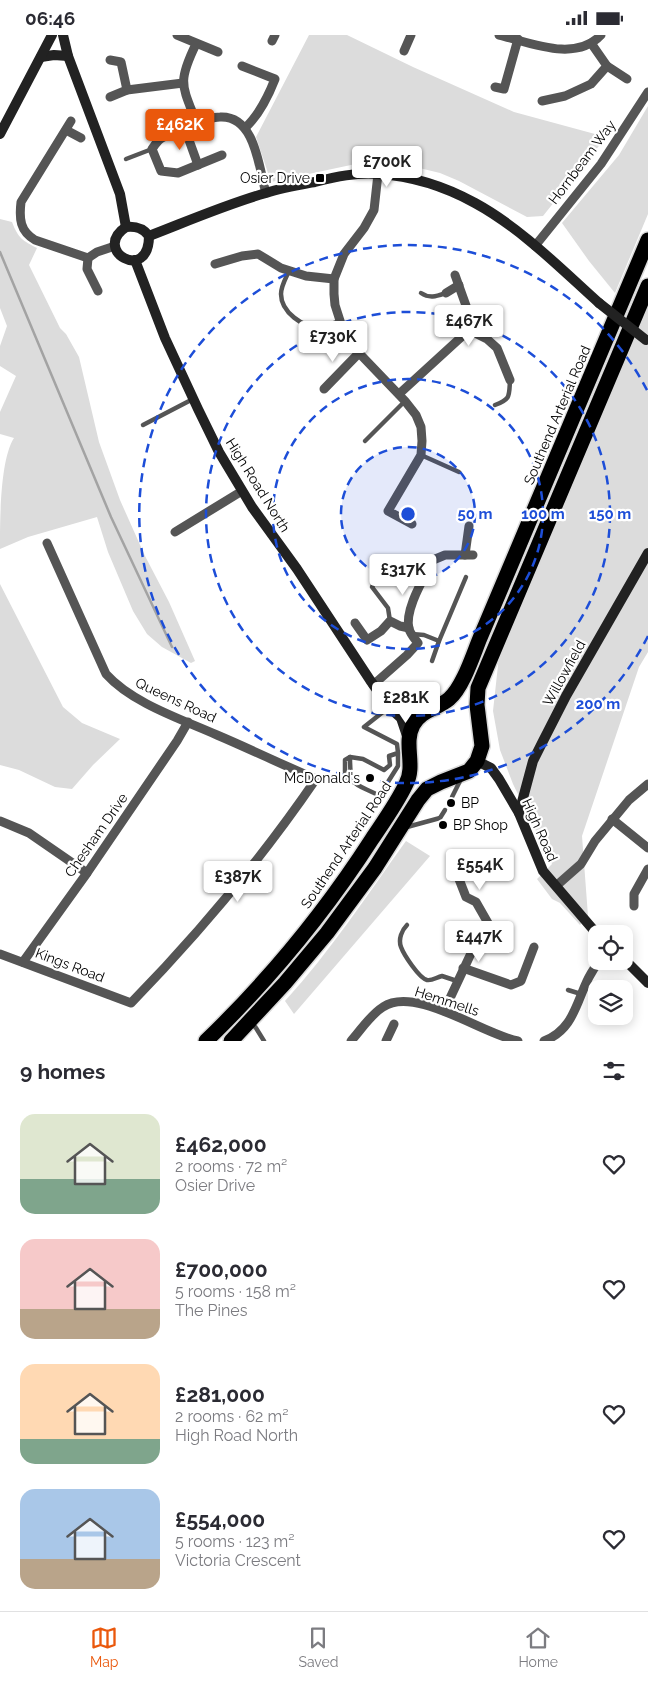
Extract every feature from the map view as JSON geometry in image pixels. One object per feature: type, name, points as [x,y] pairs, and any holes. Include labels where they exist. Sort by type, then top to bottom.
[{"type":"highway","name":"Southend Arterial Road","points":[[206,1041],[290,950],[315,919],[361,857],[407,783],[411,773],[403,747],[419,717],[450,698],[467,668],[648,240]]},
{"type":"highway","points":[[231,1041],[285,983],[326,933],[375,868],[427,789],[470,771],[477,761],[482,746],[477,705],[478,688],[648,286]]},
{"type":"street","points":[[0,134],[52,35]]},
{"type":"street","points":[[63,35],[68,56],[120,193],[126,227]]},
{"type":"street","points":[[177,35],[218,52]]},
{"type":"street","points":[[499,35],[540,46],[560,49],[570,49],[591,43],[601,35]]},
{"type":"street","points":[[404,51],[410,37]]},
{"type":"street","points":[[495,87],[504,89],[518,39]]},
{"type":"street","points":[[591,43],[607,66],[627,79]]},
{"type":"street","points":[[196,44],[186,65],[183,83],[197,124]]},
{"type":"street","points":[[42,57],[54,55],[68,56]]},
{"type":"street","points":[[110,60],[121,62],[127,90]]},
{"type":"street","points":[[242,65],[275,79],[271,91],[256,118],[245,128]]},
{"type":"street","points":[[542,101],[566,96],[591,84],[607,66]]},
{"type":"street","points":[[110,97],[127,90],[183,83]]},
{"type":"street","name":"Hornbeam Way","points":[[535,246],[601,164],[648,92]]},
{"type":"street","points":[[222,155],[178,173],[161,171],[152,149],[160,139],[197,124],[221,117],[228,117],[245,128],[258,155],[266,193]]},
{"type":"street","points":[[71,121],[21,202],[20,212],[22,226],[27,235],[35,240],[88,258]]},
{"type":"street","points":[[184,129],[198,165]]},
{"type":"street","points":[[66,130],[82,138]]},
{"type":"street","points":[[149,236],[266,193],[333,178],[356,174],[378,174],[426,182],[452,191],[492,213],[535,246],[599,303],[647,341]]},
{"type":"street","points":[[378,174],[374,210],[364,228],[344,253],[334,279],[335,305],[343,330],[359,353],[402,398],[416,415],[422,427],[421,455],[388,511],[412,525]]},
{"type":"street","points":[[126,227],[144,230],[149,236],[146,254],[136,260],[124,259],[120,256],[115,246],[117,235],[126,227]]},
{"type":"street","points":[[88,258],[97,252],[115,246]]},
{"type":"street","points":[[216,264],[258,254],[281,268],[306,275],[334,279]]},
{"type":"street","points":[[88,258],[87,269],[98,291]]},
{"type":"street","name":"High Road North","points":[[136,260],[165,338],[220,452],[242,491],[334,623],[373,685],[401,718],[403,747]]},
{"type":"street","points":[[92,279],[100,274]]},
{"type":"street","points":[[402,398],[469,331],[469,314],[455,275]]},
{"type":"street","points":[[446,293],[459,285]]},
{"type":"street","points":[[469,331],[487,339],[497,348],[510,380]]},
{"type":"street","points":[[324,389],[359,353]]},
{"type":"street","points":[[175,532],[242,491]]},
{"type":"street","points":[[373,685],[418,643],[410,631],[408,616],[410,608],[433,560],[445,555],[469,555],[469,526]]},
{"type":"street","name":"Queens Road","points":[[47,543],[106,674],[116,685],[130,695],[316,779],[269,846],[228,897],[178,955],[131,1003]]},
{"type":"street","name":"Willowfield","points":[[519,813],[533,761],[566,696],[648,553]]},
{"type":"street","points":[[355,623],[367,640],[381,631],[390,621],[410,631]]},
{"type":"street","points":[[390,707],[409,712],[426,711]]},
{"type":"street","name":"Chesham Drive","points":[[23,962],[87,873],[172,749],[188,722]]},
{"type":"street","name":"High Road","points":[[477,761],[492,768],[519,813],[543,871],[589,925]]},
{"type":"street","points":[[556,886],[582,863],[612,819],[629,800],[648,784]]},
{"type":"street","points":[[612,819],[648,848]]},
{"type":"street","points":[[0,821],[29,833],[87,873]]},
{"type":"street","points":[[634,906],[634,894],[648,869]]},
{"type":"street","points":[[444,1011],[474,947],[488,928],[488,923],[476,902],[466,897],[457,874]]},
{"type":"street","points":[[463,968],[511,985],[520,981],[534,947]]},
{"type":"street","name":"Kings Road","points":[[0,953],[131,1003]]},
{"type":"street","points":[[633,968],[648,983]]},
{"type":"street","points":[[549,1040],[562,1031],[570,1022],[594,970]]},
{"type":"street","name":"Hemmells","points":[[351,1041],[384,1006],[402,1001],[414,1002],[444,1011],[507,1039],[518,1041]]},
{"type":"street","points":[[386,1041],[394,1024]]},
{"type":"lane","points":[[126,159],[152,149]]},
{"type":"lane","points":[[289,270],[281,297],[287,311],[303,323],[314,327],[322,327],[340,321]]},
{"type":"lane","points":[[421,293],[427,297],[434,297],[446,293]]},
{"type":"lane","points":[[495,405],[506,400],[509,396],[510,380]]},
{"type":"lane","points":[[365,441],[402,398]]},
{"type":"lane","points":[[143,425],[193,399]]},
{"type":"lane","points":[[421,455],[459,472]]},
{"type":"lane","points":[[380,573],[372,587],[388,608],[390,621]]},
{"type":"lane","points":[[432,661],[466,577]]},
{"type":"lane","points":[[410,631],[439,641]]},
{"type":"lane","points":[[390,707],[364,727],[403,747]]},
{"type":"lane","points":[[403,747],[398,767],[378,795],[354,783],[350,777],[350,757],[363,759],[384,770],[390,765],[390,756],[403,747]]},
{"type":"lane","points":[[452,797],[464,773]]},
{"type":"lane","points":[[393,839],[407,826],[440,818],[444,810]]},
{"type":"lane","points":[[407,925],[400,936],[401,946],[418,973],[425,980],[431,980],[442,975],[457,981]]},
{"type":"lane","points":[[568,990],[582,995]]},
{"type":"lane","points":[[250,1021],[264,1041]]},
{"type":"shaded area","points":[[309,35],[347,35],[514,112],[606,137],[543,216],[527,217],[459,181],[440,173],[411,166],[365,162],[271,182],[256,137]]},
{"type":"shaded area","points":[[648,106],[648,214],[615,293],[562,223],[619,155]]},
{"type":"shaded area","points":[[0,219],[12,222],[16,232],[37,248],[29,265],[60,328],[66,334],[79,357],[99,442],[120,500],[195,661],[191,663],[162,647],[147,634],[133,611],[108,552],[97,517],[28,537],[0,549],[3,475],[9,448],[14,438],[0,434],[0,412],[16,376],[0,366],[0,346],[7,326],[0,308]]},
{"type":"shaded area","points":[[648,297],[648,652],[639,667],[582,836],[588,916],[580,925],[560,903],[552,899],[537,879],[552,864],[513,784],[500,750],[493,711],[500,647]]},
{"type":"shaded area","points":[[0,584],[63,707],[82,723],[120,739],[72,789],[55,787],[19,770],[0,765]]},
{"type":"shaded area","points":[[406,841],[430,856],[294,1014],[285,1001],[333,943]]},
{"type":"waterway","points":[[0,252],[111,517],[172,647]]},
{"type":"place","name":"Osier Drive","points":[[320,178]]},
{"type":"place","name":"McDonald's","points":[[370,778]]},
{"type":"place","name":"BP","points":[[451,803]]},
{"type":"place","name":"BP Shop","points":[[443,825]]}]
